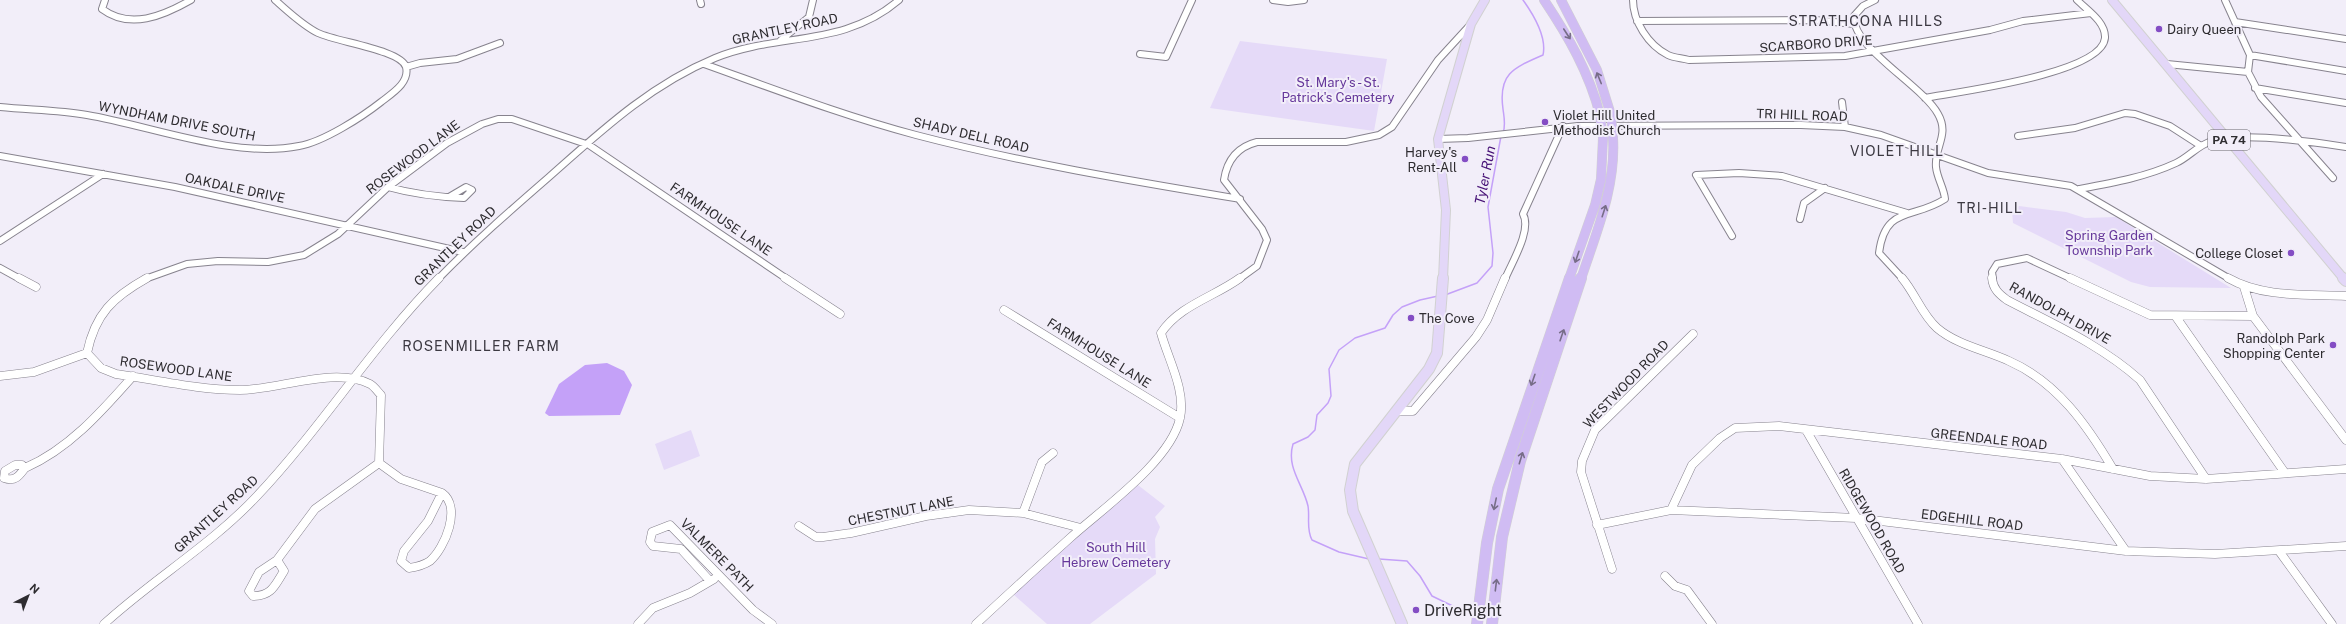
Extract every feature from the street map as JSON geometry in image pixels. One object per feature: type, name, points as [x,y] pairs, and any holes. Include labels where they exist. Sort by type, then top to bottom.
[{"type":"highway","points":[[1492,624],[1502,537],[1510,498],[1536,412],[1609,194],[1614,157],[1584,63],[1544,0]]},
{"type":"highway","points":[[1477,624],[1487,543],[1498,489],[1513,440],[1594,205],[1601,179],[1608,138],[1611,115],[1608,100],[1597,72],[1561,0]]},
{"type":"main road","points":[[1402,624],[1353,511],[1350,500],[1351,477],[1361,454],[1397,411],[1434,361],[1439,341],[1443,295],[1446,210],[1438,139],[1471,24],[1485,0]]},
{"type":"main road","name":"PA 74","points":[[2112,0],[2346,281]]},
{"type":"street","points":[[105,0],[102,9],[108,15],[128,19],[141,19],[167,14],[192,0]]},
{"type":"street","points":[[275,0],[304,24],[314,30],[339,41],[388,52],[399,57],[406,67],[420,63],[457,59],[500,43]]},
{"type":"street","points":[[780,40],[808,17],[813,0]]},
{"type":"street","name":"GRANTLEY ROAD","points":[[104,624],[222,529],[254,499],[290,459],[420,298],[463,252],[587,144],[646,95],[704,64],[742,49],[780,40],[831,33],[856,27],[882,14],[900,0]]},
{"type":"street","points":[[1140,54],[1161,58],[1166,57],[1192,0]]},
{"type":"street","points":[[1273,0],[1288,2],[1304,0]]},
{"type":"street","name":"SCARBORO DRIVE","points":[[1633,0],[1633,11],[1637,21],[1643,33],[1654,46],[1668,55],[1689,60],[1812,58],[1875,51],[1990,30],[2023,21],[2091,13]]},
{"type":"street","points":[[1875,0],[1864,1],[1855,14],[1854,24],[1861,38],[1925,98],[1937,113],[1942,125],[1944,136],[1936,166],[1945,188],[1945,199],[1931,210],[1907,213],[1893,219],[1887,225],[1879,241],[1879,253],[1910,287],[1936,326],[1946,335],[2012,362],[2051,388],[2073,407],[2114,469]]},
{"type":"street","points":[[1925,98],[2051,74],[2093,55],[2104,43],[2105,38],[2102,26],[2077,0]]},
{"type":"street","points":[[2225,0],[2250,55],[2248,72],[2255,88],[2261,97],[2333,178]]},
{"type":"street","points":[[1637,21],[1815,20],[1854,24]]},
{"type":"street","points":[[2235,22],[2346,39]]},
{"type":"street","points":[[976,624],[1135,479],[1168,444],[1180,418],[1179,393],[1161,333],[1170,320],[1185,309],[1229,286],[1257,266],[1267,240],[1262,228],[1224,180],[1224,171],[1232,156],[1240,149],[1257,142],[1362,140],[1383,135],[1392,127],[1437,63],[1461,32],[1471,24]]},
{"type":"street","points":[[2250,55],[2346,71]]},
{"type":"street","name":"SHADY DELL ROAD","points":[[704,64],[816,106],[923,137],[998,155],[1240,199]]},
{"type":"street","points":[[2166,64],[2248,72]]},
{"type":"street","name":"WYNDHAM DRIVE SOUTH","points":[[0,107],[87,115],[217,143],[251,148],[276,149],[300,146],[323,138],[360,116],[396,91],[405,79],[406,67]]},
{"type":"street","points":[[2255,88],[2346,104]]},
{"type":"street","points":[[1842,102],[1845,127]]},
{"type":"street","points":[[2018,136],[2075,128],[2125,113],[2135,114],[2170,126],[2201,146]]},
{"type":"street","name":"ROSEWOOD LANE","points":[[379,463],[381,395],[373,385],[353,380],[323,378],[255,390],[116,374],[101,368],[87,353],[88,342],[94,325],[104,310],[120,295],[155,274],[177,266],[206,261],[273,262],[287,260],[317,249],[329,242],[388,187],[458,136],[477,125],[495,119],[511,118],[587,144]]},
{"type":"street","name":"TRI HILL ROAD","points":[[1438,139],[1502,134],[1563,126],[1801,125],[1845,127],[1881,135],[1988,173],[2064,185],[2079,190],[2244,287],[2267,292],[2346,296]]},
{"type":"street","points":[[1397,411],[1413,411],[1476,337],[1487,320],[1526,230],[1526,221],[1523,214],[1563,126]]},
{"type":"street","points":[[2079,190],[2120,181],[2161,169],[2176,163],[2206,143],[2228,139],[2299,140],[2346,147]]},
{"type":"street","name":"FARMHOUSE LANE","points":[[587,144],[840,314]]},
{"type":"street","name":"OAKDALE DRIVE","points":[[0,156],[103,174],[275,208],[463,252]]},
{"type":"street","points":[[1732,236],[1696,175],[1739,173],[1782,176],[1907,213]]},
{"type":"street","points":[[0,241],[103,174]]},
{"type":"street","points":[[388,187],[406,193],[449,197]]},
{"type":"street","points":[[1800,219],[1800,206],[1804,201],[1825,188]]},
{"type":"street","name":"RANDOLPH DRIVE","points":[[2206,479],[2140,380],[2128,368],[2109,353],[2008,300],[1998,293],[1993,285],[1992,272],[1997,264],[2004,261],[2027,258],[2145,314],[2176,317],[2253,316]]},
{"type":"street","points":[[0,268],[36,287]]},
{"type":"street","points":[[2244,287],[2253,316],[2346,440]]},
{"type":"street","name":"FARMHOUSE LANE","points":[[1004,310],[1051,337],[1180,418]]},
{"type":"street","points":[[2176,317],[2285,473]]},
{"type":"street","name":"WESTWOOD ROAD","points":[[1612,569],[1581,472],[1582,461],[1590,437],[1628,395],[1693,334]]},
{"type":"street","points":[[0,376],[17,376],[43,370],[87,353]]},
{"type":"street","points":[[25,468],[39,462],[93,421],[133,376]]},
{"type":"street","name":"GREENDALE ROAD","points":[[1671,510],[1692,464],[1720,438],[1735,428],[1779,426],[2062,459],[2150,476],[2206,479],[2346,469]]},
{"type":"street","name":"RIDGEWOOD ROAD","points":[[1806,430],[1918,624]]},
{"type":"street","points":[[1023,513],[1042,462],[1053,453]]},
{"type":"street","points":[[2062,459],[2126,551]]},
{"type":"street","points":[[277,560],[284,571],[280,580],[263,596],[253,596],[249,591],[259,572],[269,563],[277,560],[315,509],[379,463],[393,475],[409,483],[442,493],[446,496],[451,507],[451,517],[437,554],[429,563],[409,568],[401,561],[404,551],[428,521],[442,493]]},
{"type":"street","name":"CHESTNUT LANE","points":[[799,526],[816,537],[823,537],[851,533],[926,516],[969,510],[1023,513],[1081,528]]},
{"type":"street","name":"EDGEHILL ROAD","points":[[1597,525],[1671,510],[1856,518],[2126,551],[2215,554],[2346,546]]},
{"type":"street","name":"VALMERE PATH","points":[[710,581],[681,549],[653,546],[650,542],[652,532],[663,526],[670,525],[754,610],[772,624]]},
{"type":"street","points":[[2279,551],[2332,624]]},
{"type":"street","points":[[638,624],[645,614],[659,604],[688,594],[719,575]]},
{"type":"street","points":[[1665,576],[1675,586],[1687,590],[1712,624]]},
{"type":"green space","name":"St. Mary's - St. Patrick's Cemetery","points":[[1240,41],[1387,59],[1374,131],[1210,108]]},
{"type":"green space","name":"Spring Garden Township Park","points":[[2019,206],[2066,212],[2085,218],[2116,217],[2231,288],[2150,287],[2131,282],[2013,223],[2012,211]]},
{"type":"green space","points":[[691,430],[700,456],[664,470],[655,444]]},
{"type":"green space","name":"South Hill Hebrew Cemetery","points":[[1134,482],[1165,506],[1155,517],[1160,527],[1155,539],[1156,574],[1090,624],[1047,624],[1013,594]]},
{"type":"shaded area","points":[[607,363],[624,371],[632,385],[620,415],[549,416],[545,413],[559,384],[585,365]]},
{"type":"waterway","name":"Tyler Run","points":[[1503,133],[1505,124],[1502,97],[1506,80],[1510,74],[1523,64],[1543,55],[1544,48],[1541,33],[1535,19],[1523,0]]},
{"type":"waterway","name":"Tyler Run","points":[[1445,295],[1477,283],[1492,266],[1493,253],[1488,207],[1501,136]]},
{"type":"waterway","name":"Tyler Run","points":[[1369,559],[1339,552],[1312,540],[1310,536],[1306,498],[1293,468],[1291,453],[1293,444],[1308,437],[1315,430],[1317,415],[1328,403],[1331,396],[1329,369],[1339,350],[1355,338],[1385,328],[1393,315],[1402,307],[1420,300],[1438,296]]},
{"type":"waterway","name":"Tyler Run","points":[[1379,559],[1407,561],[1420,576],[1432,596],[1463,611]]},
{"type":"place","name":"Dairy Queen","points":[[2159,29]]},
{"type":"place","name":"Violet Hill United Methodist Church","points":[[1545,122]]},
{"type":"place","name":"Harvey's Rent-All","points":[[1465,159]]},
{"type":"place","name":"College Closet","points":[[2291,253]]},
{"type":"place","name":"The Cove","points":[[1411,318]]},
{"type":"place","name":"Randolph Park Shopping Center","points":[[2333,345]]},
{"type":"place","name":"DriveRight","points":[[1416,610]]},
{"type":"district","name":"STRATHCONA HILLS","points":[[1866,21]]},
{"type":"district","name":"VIOLET HILL","points":[[1897,151]]},
{"type":"district","name":"TRI-HILL","points":[[1990,208]]},
{"type":"district","name":"ROSENMILLER FARM","points":[[481,346]]}]
